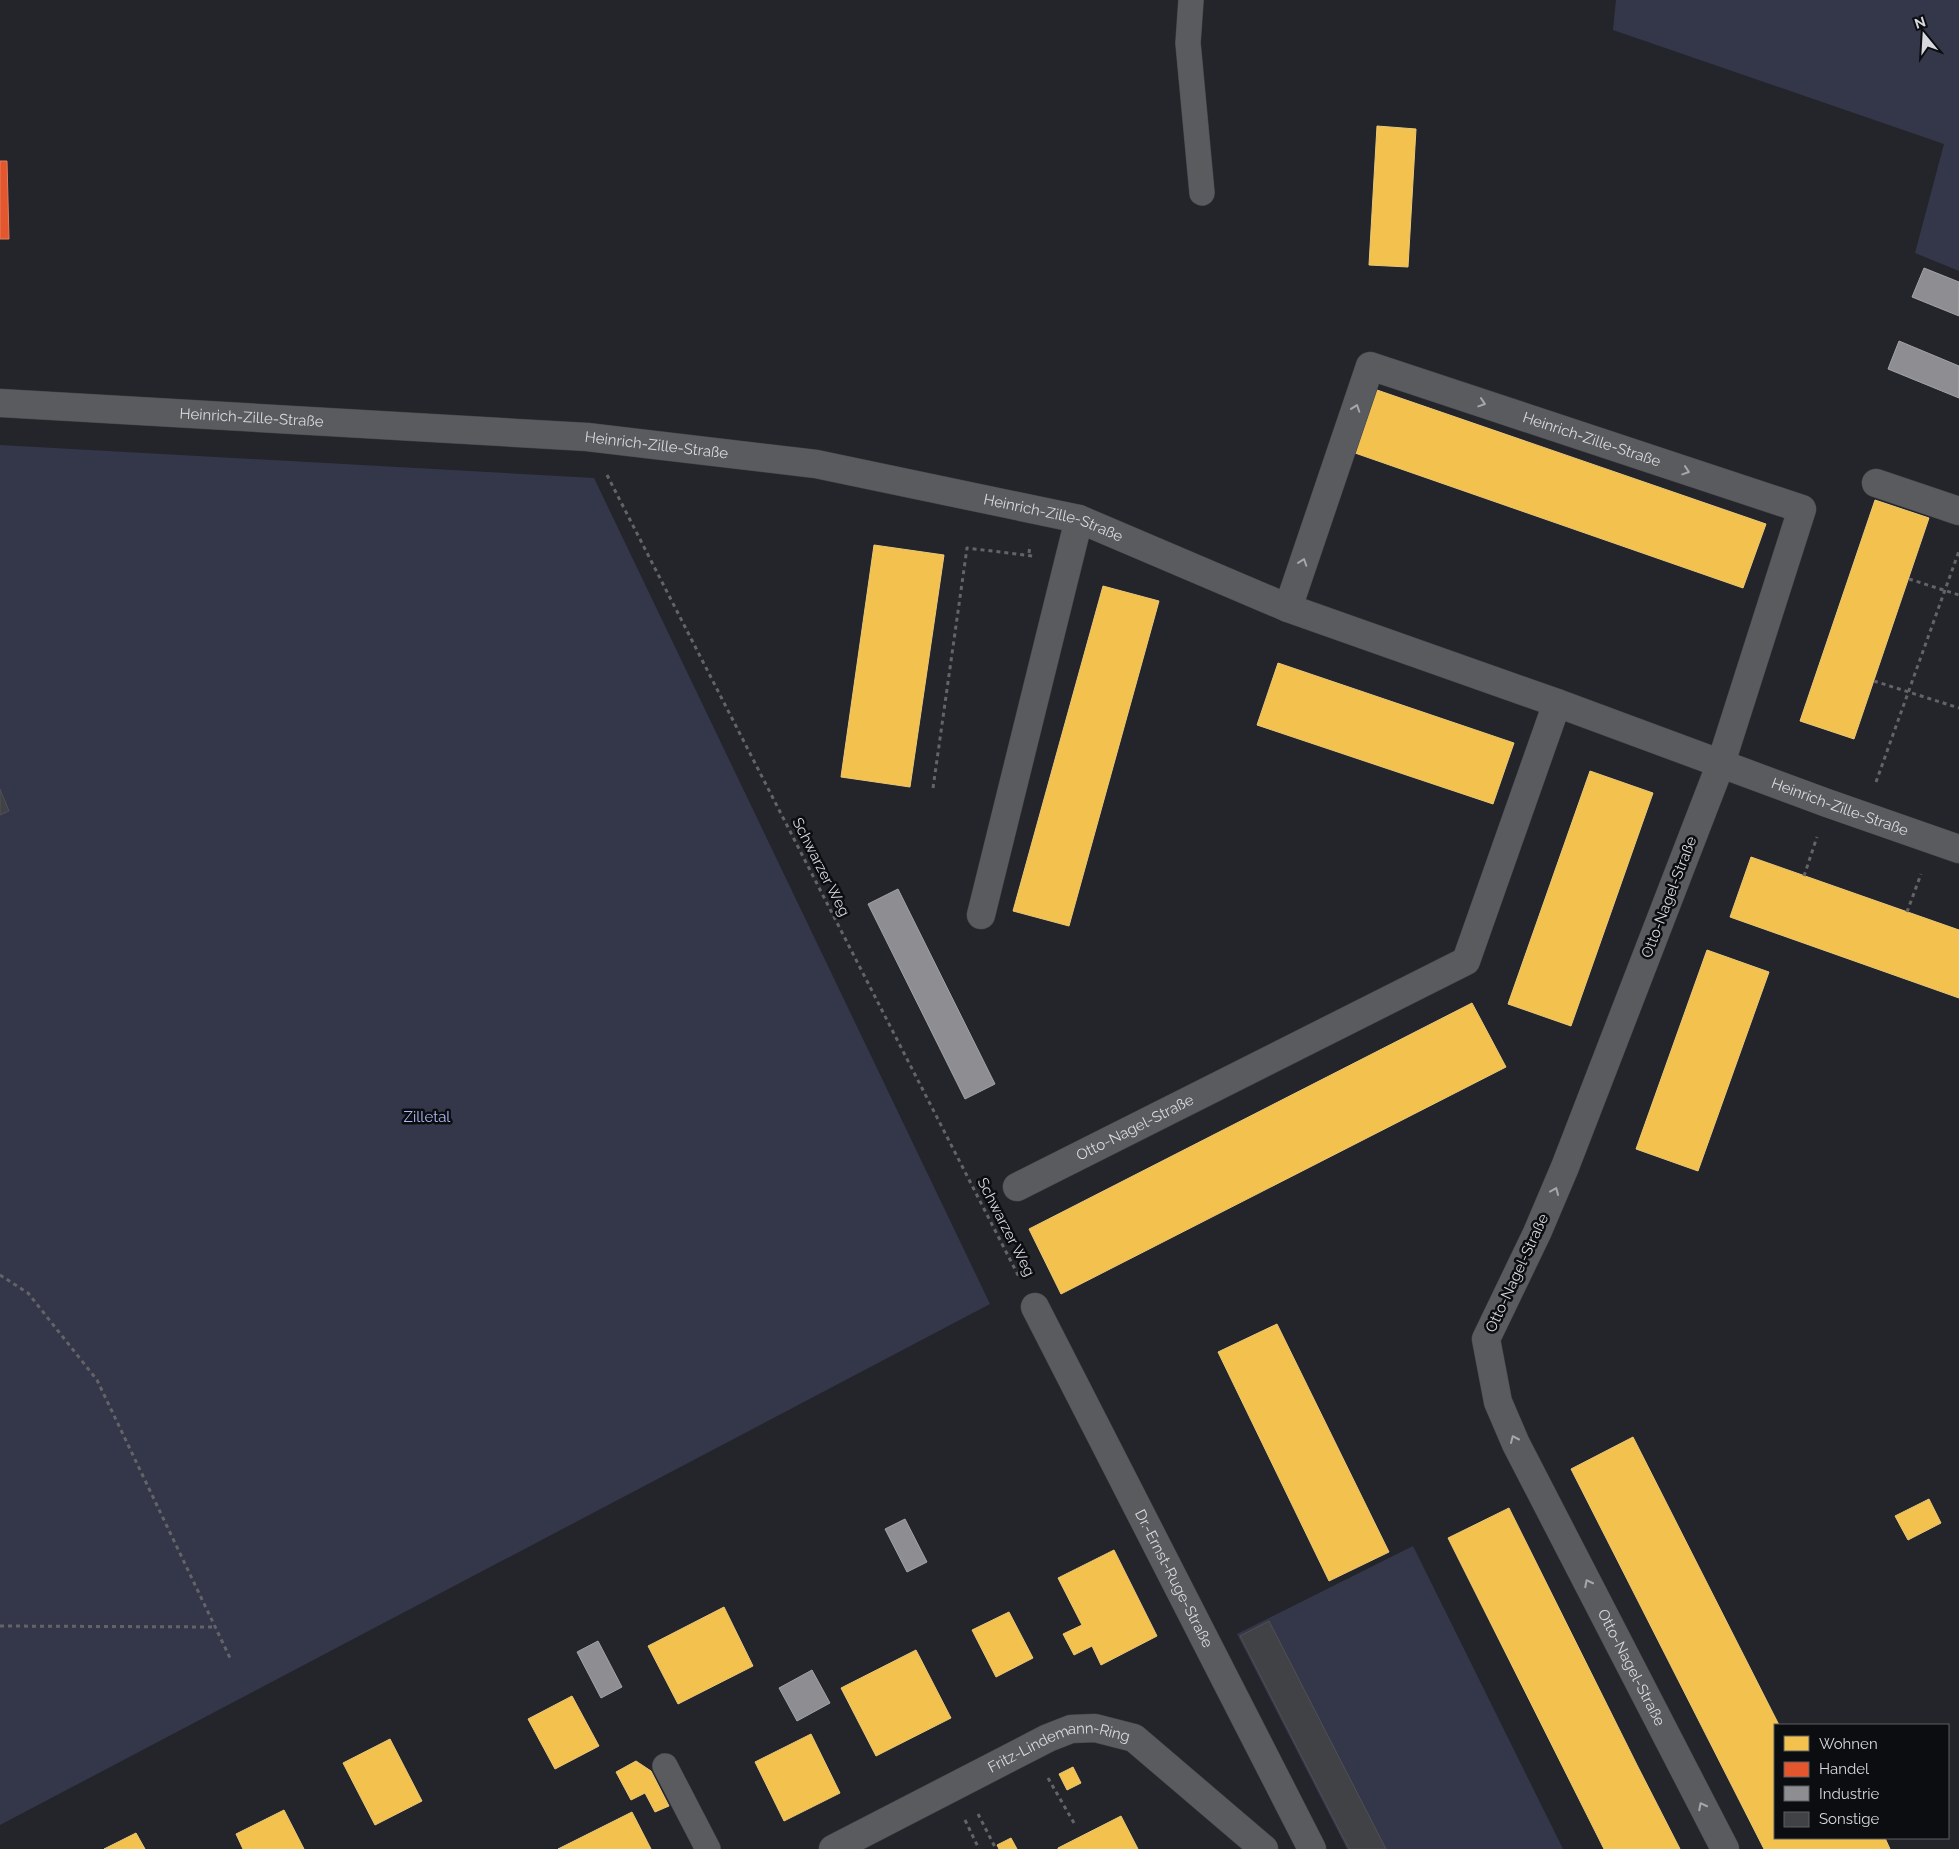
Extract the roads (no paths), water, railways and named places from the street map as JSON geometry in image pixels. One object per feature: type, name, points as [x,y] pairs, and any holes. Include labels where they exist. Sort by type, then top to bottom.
[{"type":"street","name":"Heinrich-Zille-Straße","points":[[1288,608],[1370,366],[1802,510],[1722,763]]},
{"type":"street","name":"Heinrich-Zille-Straße","points":[[0,404],[588,437],[816,464],[1079,519],[1288,608],[1557,702],[1864,816],[1959,849]]},
{"type":"street","points":[[1876,483],[1959,511]]},
{"type":"street","points":[[981,915],[1079,519]]},
{"type":"street","name":"Otto-Nagel-Straße","points":[[1017,1188],[1466,961],[1557,702]]},
{"type":"street","name":"Otto-Nagel-Straße","points":[[1722,763],[1565,1167],[1537,1232],[1486,1338],[1498,1402],[1516,1444],[1725,1849]]},
{"type":"street","name":"Dr.-Ernst-Ruge-Straße","points":[[1035,1307],[1312,1849]]},
{"type":"street","name":"Fritz-Lindemann-Ring","points":[[832,1849],[1048,1738],[1071,1729],[1096,1728],[1134,1738],[1264,1849]]},
{"type":"lane","points":[[1191,0],[1188,43],[1202,193]]},
{"type":"lane","points":[[666,1766],[708,1849]]},
{"type":"park label","name":"Zilletal","points":[[427,1117]]}]
